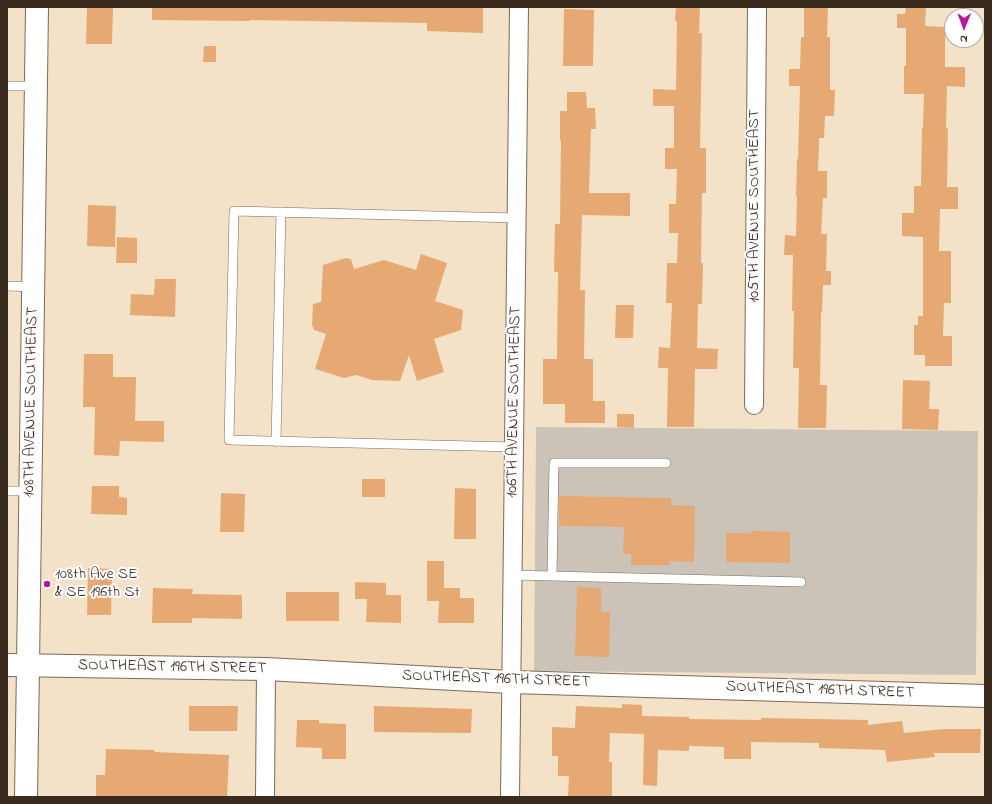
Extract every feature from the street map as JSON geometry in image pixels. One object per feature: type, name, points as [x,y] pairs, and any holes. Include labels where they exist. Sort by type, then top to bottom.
[{"type":"street","name":"108TH AVENUE SOUTHEAST","points":[[26,797],[37,7]]},
{"type":"street","name":"106TH AVENUE SOUTHEAST","points":[[510,797],[519,7]]},
{"type":"street","name":"105TH AVENUE SOUTHEAST","points":[[754,405],[757,7]]},
{"type":"street","name":"SOUTHEAST 196TH STREET","points":[[7,665],[266,669],[511,682],[985,696]]},
{"type":"street","points":[[265,797],[266,669]]},
{"type":"lane","points":[[7,86],[36,86]]},
{"type":"lane","points":[[514,447],[229,440],[234,211],[517,218]]},
{"type":"lane","points":[[276,442],[281,212]]},
{"type":"lane","points":[[7,286],[33,287]]},
{"type":"lane","points":[[552,576],[554,463],[666,463]]},
{"type":"lane","points":[[7,491],[31,491]]},
{"type":"lane","points":[[512,575],[801,582]]},
{"type":"shaded area","points":[[536,427],[978,431],[976,675],[534,671]]},
{"type":"building","points":[[87,7],[113,7],[112,44],[86,44]]},
{"type":"building","points":[[152,7],[483,7],[483,33],[427,31],[427,23],[152,20]]},
{"type":"building","points":[[676,7],[700,7],[699,33],[702,33],[700,148],[706,148],[706,193],[702,193],[702,304],[698,304],[697,348],[718,349],[717,369],[695,369],[694,427],[667,427],[668,368],[658,368],[659,347],[670,348],[672,303],[666,303],[667,263],[677,263],[678,233],[669,233],[669,204],[676,204],[677,169],[665,169],[665,148],[674,148],[674,106],[653,106],[653,89],[676,90]]},
{"type":"building","points":[[804,7],[828,7],[827,37],[830,37],[830,90],[835,90],[834,116],[825,116],[824,138],[819,138],[818,171],[827,171],[827,198],[823,198],[821,234],[827,234],[826,271],[831,271],[831,285],[823,285],[821,312],[820,385],[827,385],[826,428],[798,428],[799,368],[793,368],[793,255],[784,255],[785,235],[796,236],[800,86],[789,86],[789,69],[800,69],[801,37],[804,37]]},
{"type":"building","points":[[906,7],[926,7],[925,26],[944,27],[945,67],[965,67],[965,87],[947,86],[947,187],[958,187],[958,209],[940,209],[939,251],[951,251],[951,303],[944,303],[943,336],[952,336],[952,366],[925,366],[925,355],[914,355],[914,325],[918,325],[918,316],[923,316],[923,237],[902,236],[902,213],[914,213],[914,186],[921,186],[924,94],[904,94],[906,28],[897,28],[897,14],[905,14]]},
{"type":"building","points":[[564,9],[594,10],[593,66],[563,66]]},
{"type":"building","points":[[204,46],[216,46],[216,62],[203,62]]},
{"type":"building","points":[[567,92],[586,92],[587,108],[595,108],[596,129],[591,129],[589,193],[630,193],[630,216],[582,215],[580,290],[585,290],[584,359],[593,359],[593,401],[605,401],[605,423],[565,423],[565,404],[543,404],[543,359],[557,359],[558,272],[554,272],[555,224],[560,224],[560,111],[567,111]]},
{"type":"building","points":[[88,205],[116,206],[115,247],[87,246]]},
{"type":"building","points":[[117,237],[137,238],[137,263],[116,263]]},
{"type":"building","points":[[421,254],[447,263],[435,301],[463,310],[461,330],[434,339],[444,372],[417,381],[409,355],[400,381],[372,380],[356,375],[344,378],[315,369],[326,334],[314,330],[312,325],[313,304],[321,302],[323,265],[346,258],[351,259],[354,269],[384,260],[416,270]]},
{"type":"building","points":[[155,279],[176,279],[175,317],[130,315],[131,294],[154,295]]},
{"type":"building","points":[[616,305],[634,305],[633,338],[615,338]]},
{"type":"building","points":[[84,354],[113,354],[113,377],[136,377],[135,421],[164,421],[164,442],[120,441],[119,456],[94,455],[95,407],[83,407]]},
{"type":"building","points":[[903,380],[930,381],[929,409],[939,409],[938,430],[902,429]]},
{"type":"building","points":[[617,414],[634,414],[634,428],[617,427]]},
{"type":"building","points":[[362,479],[385,479],[385,497],[362,497]]},
{"type":"building","points":[[92,486],[119,486],[119,497],[127,498],[127,515],[91,514]]},
{"type":"building","points":[[455,488],[476,489],[476,539],[454,539]]},
{"type":"building","points":[[221,493],[245,494],[244,532],[220,532]]},
{"type":"building","points":[[559,496],[671,498],[671,505],[695,506],[694,562],[670,561],[670,565],[631,565],[631,554],[623,554],[624,527],[559,526]]},
{"type":"building","points":[[751,531],[790,532],[790,563],[726,562],[726,533],[751,533]]},
{"type":"building","points":[[427,561],[444,561],[444,588],[460,588],[460,598],[474,598],[474,623],[438,623],[439,601],[427,601]]},
{"type":"building","points":[[88,568],[112,569],[111,615],[87,615]]},
{"type":"building","points":[[355,582],[386,583],[386,595],[401,595],[401,623],[366,622],[367,599],[355,599]]},
{"type":"building","points":[[577,587],[601,588],[601,612],[610,612],[609,657],[575,656]]},
{"type":"building","points":[[153,588],[193,589],[192,594],[242,595],[242,619],[192,618],[192,623],[152,623]]},
{"type":"building","points":[[286,592],[339,592],[339,621],[286,621]]},
{"type":"building","points":[[622,704],[642,705],[642,716],[689,717],[689,719],[761,720],[761,718],[868,720],[868,725],[902,721],[904,733],[944,729],[981,729],[980,753],[934,753],[935,757],[887,762],[885,750],[819,748],[819,743],[751,742],[751,759],[724,759],[724,747],[689,746],[689,751],[658,750],[657,786],[643,785],[644,734],[610,733],[609,762],[612,762],[612,797],[568,797],[569,776],[558,776],[558,756],[552,756],[552,727],[575,728],[576,706],[622,708]]},
{"type":"building","points":[[189,706],[238,706],[237,731],[189,731]]},
{"type":"building","points":[[374,706],[472,709],[471,733],[374,732]]},
{"type":"building","points":[[297,720],[319,720],[319,723],[346,724],[346,759],[322,759],[322,748],[296,747]]},
{"type":"building","points":[[106,749],[155,750],[154,752],[229,755],[227,797],[96,797],[96,775],[105,775]]},
{"type":"place","name":"108th Ave SE & SE 196th St","points":[[47,584]]}]
